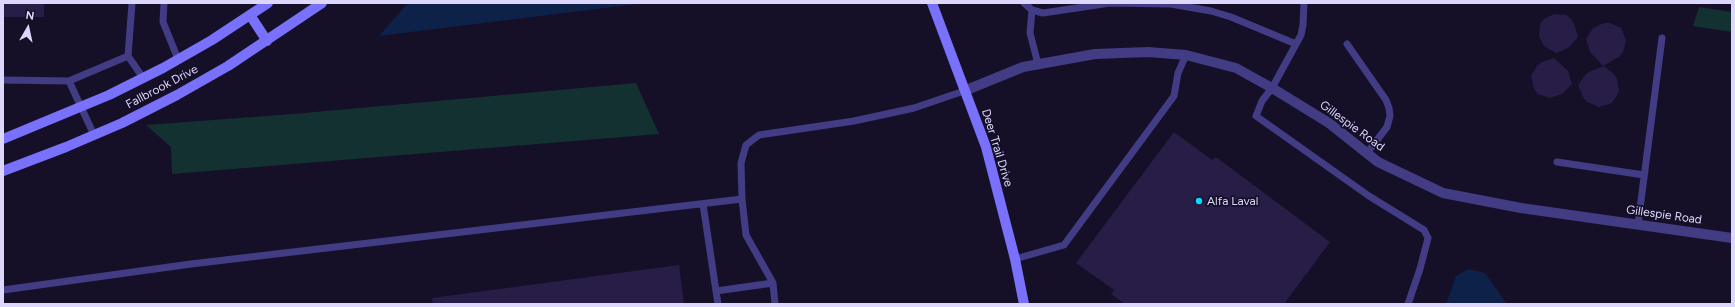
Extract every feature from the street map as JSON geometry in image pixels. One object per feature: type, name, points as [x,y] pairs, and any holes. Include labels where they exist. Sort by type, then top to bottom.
[{"type":"main road","name":"Fallbrook Drive","points":[[3,139],[82,107],[143,78],[212,40],[268,3]]},
{"type":"main road","name":"Fallbrook Drive","points":[[3,171],[122,123],[177,95],[228,66],[322,3]]},
{"type":"main road","name":"Deer Trail Drive","points":[[932,3],[986,147],[1015,259],[1024,304]]},
{"type":"main road","points":[[250,16],[267,41]]},
{"type":"street","name":"Gillespie Road","points":[[964,90],[1023,67],[1095,54],[1148,52],[1186,55],[1236,68],[1329,123],[1378,162],[1443,193],[1522,208],[1732,238]]},
{"type":"lane","points":[[132,3],[128,56],[143,78]]},
{"type":"lane","points":[[164,3],[163,22],[178,59]]},
{"type":"lane","points":[[1024,3],[1032,10],[1043,12],[1110,3],[1171,4],[1211,11],[1296,44]]},
{"type":"lane","points":[[1304,3],[1301,35],[1272,88],[1262,101],[1256,116],[1369,196],[1424,230],[1428,238],[1420,269],[1408,304]]},
{"type":"lane","points":[[1032,10],[1030,32],[1038,64]]},
{"type":"lane","points":[[1638,224],[1662,38]]},
{"type":"lane","points":[[1347,44],[1386,100],[1389,108],[1390,116],[1387,127],[1367,153]]},
{"type":"lane","points":[[1015,259],[1064,245],[1174,96],[1178,73],[1186,55]]},
{"type":"lane","points":[[3,80],[69,81],[128,56]]},
{"type":"lane","points":[[69,81],[94,135]]},
{"type":"lane","points":[[775,304],[773,283],[746,235],[742,199],[741,163],[746,145],[759,135],[862,120],[914,108],[964,90]]},
{"type":"lane","points":[[1557,162],[1644,175]]},
{"type":"lane","points":[[3,290],[199,263],[742,199]]},
{"type":"lane","points":[[703,204],[718,304]]},
{"type":"lane","points":[[716,291],[773,283]]},
{"type":"green space","points":[[1699,7],[1732,12],[1732,32],[1693,26]]},
{"type":"green space","points":[[636,83],[659,134],[172,174],[171,147],[146,125],[293,114]]},
{"type":"water","points":[[408,3],[645,3],[379,36]]},
{"type":"water","points":[[1468,269],[1485,273],[1507,304],[1446,304],[1456,276]]},
{"type":"building","points":[[3,3],[44,3],[44,17],[3,17]]},
{"type":"building","points":[[1554,14],[1566,15],[1571,19],[1578,37],[1568,48],[1556,53],[1544,46],[1539,36],[1540,24],[1544,19]]},
{"type":"building","points":[[1604,23],[1610,23],[1621,28],[1626,40],[1623,52],[1619,57],[1603,66],[1590,52],[1586,39],[1593,28]]},
{"type":"building","points":[[1554,58],[1568,71],[1572,84],[1562,94],[1550,98],[1538,94],[1534,89],[1531,76],[1537,66],[1542,62]]},
{"type":"building","points":[[1604,66],[1614,74],[1617,79],[1619,92],[1612,103],[1599,107],[1587,102],[1578,85],[1586,74]]},
{"type":"building","name":"Alfa Laval","points":[[1174,132],[1212,160],[1216,157],[1330,242],[1284,304],[1125,304],[1111,294],[1114,290],[1076,263]]},
{"type":"building","points":[[679,265],[684,304],[433,304],[432,298]]},
{"type":"place","name":"Alfa Laval","points":[[1199,201]]}]
